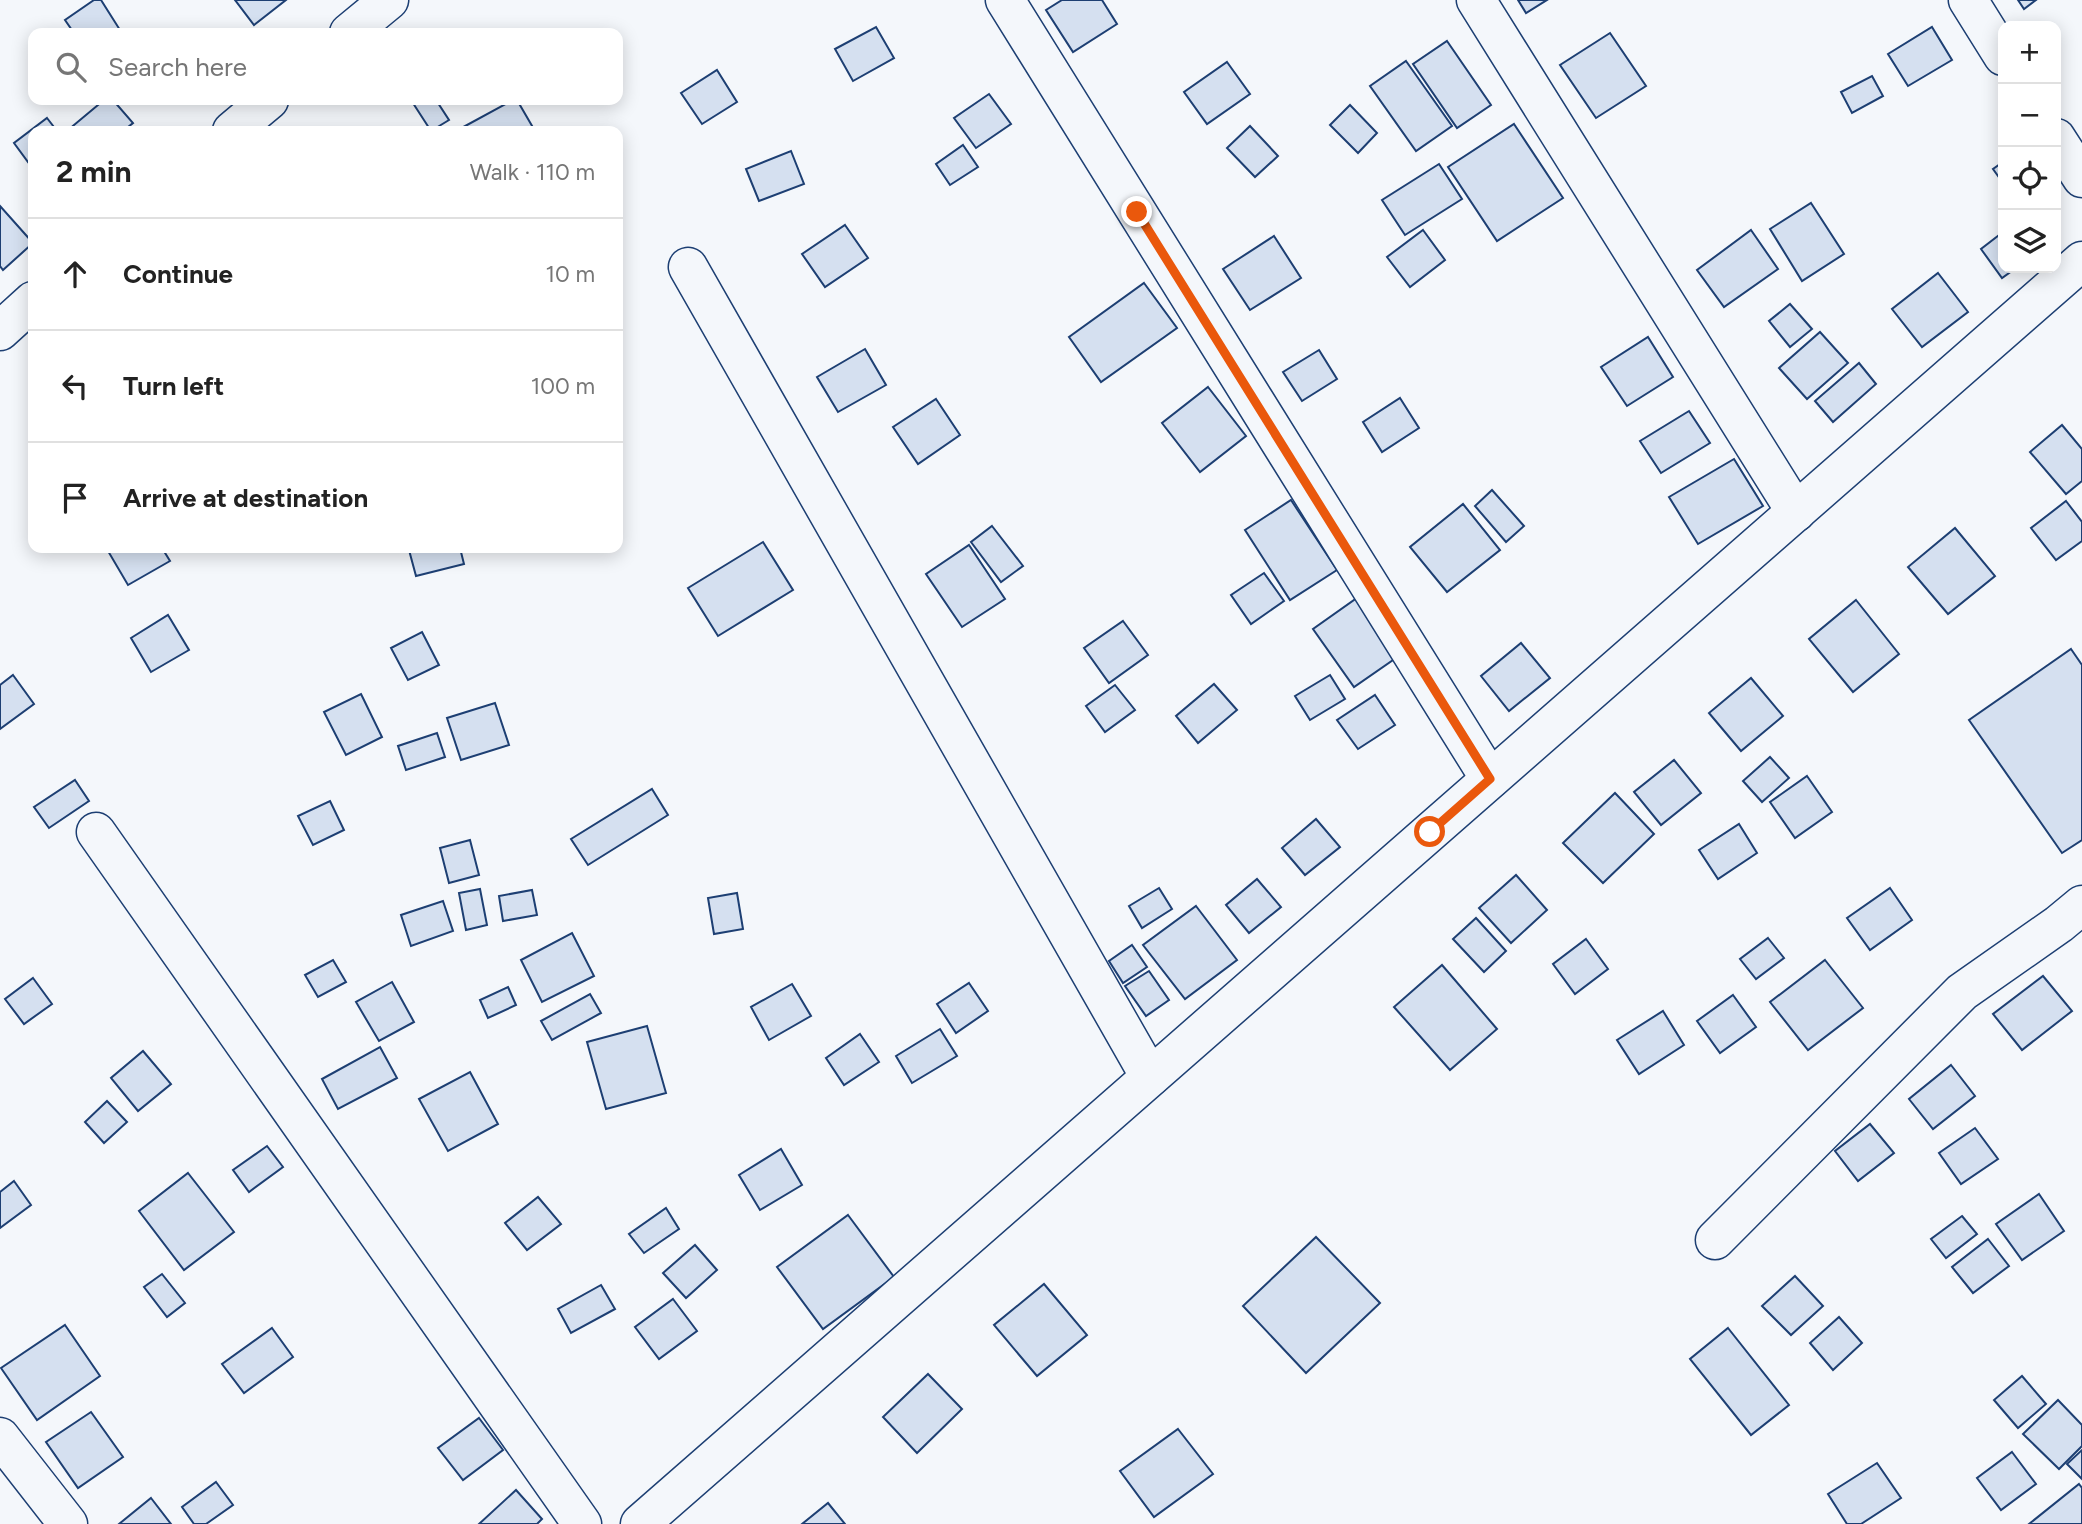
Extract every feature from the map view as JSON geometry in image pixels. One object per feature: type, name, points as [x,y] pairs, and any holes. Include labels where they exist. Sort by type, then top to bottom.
[{"type":"street","points":[[355,28],[389,0]]},
{"type":"street","points":[[1005,0],[1490,779]]},
{"type":"street","points":[[1476,0],[1796,512]]},
{"type":"street","points":[[1968,0],[1998,48]]},
{"type":"street","points":[[238,126],[263,105]]},
{"type":"street","points":[[2061,146],[2082,178]]},
{"type":"street","points":[[640,1524],[2082,261]]},
{"type":"street","points":[[688,267],[1150,1077]]},
{"type":"street","points":[[0,331],[28,306]]},
{"type":"street","points":[[96,832],[582,1524]]},
{"type":"street","points":[[1715,1240],[1962,992],[2082,905]]},
{"type":"street","points":[[0,1437],[68,1524]]},
{"type":"building","points":[[94,0],[101,0],[119,28],[71,28],[65,20]]},
{"type":"building","points":[[235,0],[286,0],[254,25]]},
{"type":"building","points":[[1062,0],[1102,0],[1117,24],[1073,52],[1046,10]]},
{"type":"building","points":[[1518,0],[1547,0],[1526,13]]},
{"type":"building","points":[[2018,0],[2036,0],[2024,9]]},
{"type":"building","points":[[876,27],[894,58],[853,81],[835,49]]},
{"type":"building","points":[[1932,27],[1952,60],[1908,86],[1888,54]]},
{"type":"building","points":[[1610,33],[1646,86],[1596,118],[1560,65]]},
{"type":"building","points":[[1447,41],[1491,105],[1457,128],[1413,64]]},
{"type":"building","points":[[1406,61],[1452,126],[1416,151],[1370,86]]},
{"type":"building","points":[[1227,62],[1250,94],[1207,124],[1184,92]]},
{"type":"building","points":[[717,70],[737,102],[702,124],[681,93]]},
{"type":"building","points":[[1872,76],[1883,96],[1852,113],[1841,92]]},
{"type":"building","points":[[989,94],[1011,124],[976,148],[954,118]]},
{"type":"building","points":[[98,105],[117,105],[133,123],[129,126],[73,126]]},
{"type":"building","points":[[414,105],[439,105],[449,120],[439,126],[428,126]]},
{"type":"building","points":[[504,105],[520,105],[532,126],[465,126]]},
{"type":"building","points":[[1350,105],[1377,133],[1358,153],[1330,125]]},
{"type":"building","points":[[47,118],[53,126],[36,126]]},
{"type":"building","points":[[1514,124],[1563,198],[1497,241],[1448,167]]},
{"type":"building","points":[[1250,126],[1278,156],[1255,177],[1227,148]]},
{"type":"building","points":[[28,132],[28,162],[14,143]]},
{"type":"building","points":[[963,145],[978,167],[950,185],[936,164]]},
{"type":"building","points":[[791,151],[804,184],[759,201],[746,169]]},
{"type":"building","points":[[1439,164],[1462,199],[1405,235],[1382,200]]},
{"type":"building","points":[[1811,203],[1844,254],[1802,281],[1770,229]]},
{"type":"building","points":[[0,206],[28,237],[28,248],[3,270],[0,266]]},
{"type":"building","points":[[845,225],[868,258],[825,287],[802,254]]},
{"type":"building","points":[[1423,230],[1445,260],[1410,287],[1387,257]]},
{"type":"building","points":[[1751,230],[1778,269],[1724,307],[1697,270]]},
{"type":"building","points":[[1274,236],[1301,278],[1250,310],[1223,269]]},
{"type":"building","points":[[1998,236],[1998,272],[1981,249]]},
{"type":"building","points":[[1938,273],[1968,312],[1922,347],[1892,309]]},
{"type":"building","points":[[1144,283],[1177,328],[1101,382],[1069,337]]},
{"type":"building","points":[[1790,304],[1812,329],[1790,347],[1769,321]]},
{"type":"building","points":[[1820,332],[1848,363],[1807,399],[1779,368]]},
{"type":"building","points":[[1648,337],[1673,377],[1627,406],[1601,367]]},
{"type":"building","points":[[865,349],[886,385],[838,412],[817,377]]},
{"type":"building","points":[[1319,350],[1337,379],[1302,401],[1283,372]]},
{"type":"building","points":[[1859,363],[1876,384],[1833,422],[1815,401]]},
{"type":"building","points":[[1208,387],[1246,436],[1200,472],[1162,423]]},
{"type":"building","points":[[1400,398],[1419,428],[1382,452],[1363,422]]},
{"type":"building","points":[[936,399],[960,435],[918,464],[893,427]]},
{"type":"building","points":[[1689,411],[1710,443],[1661,473],[1640,441]]},
{"type":"building","points":[[2062,425],[2082,449],[2082,481],[2066,494],[2030,452]]},
{"type":"building","points":[[1734,459],[1763,506],[1698,544],[1669,497]]},
{"type":"building","points":[[1492,490],[1524,526],[1506,542],[1475,506]]},
{"type":"building","points":[[1291,500],[1337,570],[1290,600],[1245,530]]},
{"type":"building","points":[[2066,501],[2082,522],[2082,541],[2056,560],[2031,528]]},
{"type":"building","points":[[1463,504],[1500,550],[1447,592],[1410,547]]},
{"type":"building","points":[[992,526],[1023,566],[1001,582],[971,542]]},
{"type":"building","points":[[1955,528],[1995,576],[1948,614],[1908,567]]},
{"type":"building","points":[[763,542],[793,590],[718,636],[688,588]]},
{"type":"building","points":[[969,545],[1005,599],[962,627],[926,574]]},
{"type":"building","points":[[109,553],[165,553],[170,561],[128,585]]},
{"type":"building","points":[[410,553],[461,553],[464,564],[416,576]]},
{"type":"building","points":[[1264,573],[1284,601],[1251,624],[1231,595]]},
{"type":"building","points":[[1364,593],[1406,651],[1354,687],[1313,629]]},
{"type":"building","points":[[1856,600],[1899,654],[1853,692],[1809,639]]},
{"type":"building","points":[[168,615],[189,650],[151,672],[131,638]]},
{"type":"building","points":[[1123,621],[1148,655],[1109,683],[1084,648]]},
{"type":"building","points":[[422,632],[439,665],[408,680],[391,648]]},
{"type":"building","points":[[1521,643],[1550,678],[1509,711],[1481,676]]},
{"type":"building","points":[[2071,649],[2082,665],[2082,840],[2062,853],[1969,720]]},
{"type":"building","points":[[13,675],[34,704],[0,729],[0,685]]},
{"type":"building","points":[[1330,675],[1345,699],[1310,720],[1295,696]]},
{"type":"building","points":[[1751,678],[1783,716],[1741,751],[1709,713]]},
{"type":"building","points":[[1214,684],[1237,710],[1198,743],[1176,716]]},
{"type":"building","points":[[1115,685],[1135,710],[1105,732],[1086,706]]},
{"type":"building","points":[[361,694],[382,737],[346,755],[324,712]]},
{"type":"building","points":[[1375,695],[1395,725],[1358,749],[1337,720]]},
{"type":"building","points":[[495,703],[509,745],[461,760],[447,718]]},
{"type":"building","points":[[437,733],[445,757],[406,770],[398,746]]},
{"type":"building","points":[[1770,757],[1789,778],[1762,802],[1743,781]]},
{"type":"building","points":[[1674,760],[1701,793],[1661,825],[1634,792]]},
{"type":"building","points":[[1807,776],[1832,812],[1795,838],[1770,802]]},
{"type":"building","points":[[75,780],[89,801],[49,828],[34,807]]},
{"type":"building","points":[[652,789],[668,815],[588,865],[571,839]]},
{"type":"building","points":[[1615,793],[1654,834],[1603,883],[1563,843]]},
{"type":"building","points":[[330,801],[344,830],[313,845],[298,816]]},
{"type":"building","points":[[1316,819],[1340,847],[1305,875],[1282,848]]},
{"type":"building","points":[[1739,824],[1757,853],[1718,879],[1699,850]]},
{"type":"building","points":[[470,840],[479,875],[449,883],[440,848]]},
{"type":"building","points":[[1516,875],[1547,910],[1511,943],[1479,908]]},
{"type":"building","points":[[1257,879],[1281,907],[1249,933],[1226,905]]},
{"type":"building","points":[[1159,888],[1172,909],[1142,928],[1129,906]]},
{"type":"building","points":[[1890,888],[1912,920],[1870,950],[1847,918]]},
{"type":"building","points":[[480,889],[487,925],[466,930],[459,893]]},
{"type":"building","points":[[532,890],[537,915],[503,921],[499,896]]},
{"type":"building","points":[[737,893],[743,929],[714,934],[708,898]]},
{"type":"building","points":[[443,901],[453,931],[411,946],[401,915]]},
{"type":"building","points":[[1196,906],[1237,960],[1185,999],[1143,945]]},
{"type":"building","points":[[1476,918],[1506,951],[1484,972],[1453,939]]},
{"type":"building","points":[[572,933],[594,976],[542,1002],[521,960]]},
{"type":"building","points":[[1768,938],[1784,958],[1756,979],[1740,959]]},
{"type":"building","points":[[1586,939],[1608,969],[1575,994],[1553,964]]},
{"type":"building","points":[[1132,945],[1147,967],[1123,983],[1109,961]]},
{"type":"building","points":[[333,960],[346,982],[318,997],[305,975]]},
{"type":"building","points":[[1825,960],[1863,1008],[1808,1050],[1770,1002]]},
{"type":"building","points":[[1442,965],[1497,1029],[1450,1070],[1394,1007]]},
{"type":"building","points":[[1149,971],[1169,1000],[1146,1016],[1125,986]]},
{"type":"building","points":[[2043,976],[2072,1011],[2022,1050],[1993,1014]]},
{"type":"building","points":[[33,978],[52,1004],[24,1024],[5,999]]},
{"type":"building","points":[[392,982],[414,1022],[379,1041],[356,1002]]},
{"type":"building","points":[[969,983],[988,1011],[956,1033],[937,1004]]},
{"type":"building","points":[[792,984],[811,1016],[769,1040],[751,1007]]},
{"type":"building","points":[[508,987],[516,1005],[488,1018],[480,1000]]},
{"type":"building","points":[[590,994],[601,1013],[552,1040],[541,1021]]},
{"type":"building","points":[[1733,995],[1756,1027],[1720,1053],[1697,1021]]},
{"type":"building","points":[[1663,1011],[1684,1045],[1639,1074],[1617,1040]]},
{"type":"building","points":[[647,1026],[666,1093],[606,1109],[587,1042]]},
{"type":"building","points":[[940,1029],[957,1056],[912,1083],[896,1056]]},
{"type":"building","points":[[860,1034],[879,1062],[844,1085],[826,1058]]},
{"type":"building","points":[[380,1047],[397,1078],[338,1109],[322,1079]]},
{"type":"building","points":[[143,1051],[171,1084],[138,1111],[111,1078]]},
{"type":"building","points":[[1951,1065],[1975,1096],[1933,1129],[1909,1099]]},
{"type":"building","points":[[470,1072],[498,1124],[448,1151],[419,1099]]},
{"type":"building","points":[[107,1101],[127,1122],[104,1143],[85,1122]]},
{"type":"building","points":[[1870,1124],[1894,1153],[1858,1181],[1835,1151]]},
{"type":"building","points":[[1975,1128],[1998,1159],[1961,1184],[1939,1153]]},
{"type":"building","points":[[267,1146],[283,1167],[249,1192],[233,1170]]},
{"type":"building","points":[[781,1149],[802,1185],[760,1210],[739,1175]]},
{"type":"building","points":[[188,1173],[234,1232],[184,1270],[139,1211]]},
{"type":"building","points":[[14,1181],[31,1205],[0,1228],[0,1192]]},
{"type":"building","points":[[2039,1194],[2064,1231],[2022,1260],[1996,1224]]},
{"type":"building","points":[[538,1197],[561,1224],[527,1250],[505,1223]]},
{"type":"building","points":[[666,1208],[679,1229],[644,1253],[629,1234]]},
{"type":"building","points":[[848,1215],[894,1277],[823,1329],[777,1267]]},
{"type":"building","points":[[1962,1216],[1977,1234],[1946,1258],[1931,1239]]},
{"type":"building","points":[[1316,1237],[1380,1303],[1306,1373],[1243,1306]]},
{"type":"building","points":[[1988,1239],[2009,1266],[1973,1293],[1952,1267]]},
{"type":"building","points":[[695,1245],[717,1270],[686,1298],[663,1273]]},
{"type":"building","points":[[162,1274],[185,1303],[167,1317],[144,1287]]},
{"type":"building","points":[[1795,1276],[1823,1306],[1791,1335],[1762,1306]]},
{"type":"building","points":[[1044,1284],[1087,1335],[1037,1376],[994,1325]]},
{"type":"building","points":[[601,1285],[615,1309],[571,1333],[558,1309]]},
{"type":"building","points":[[673,1299],[697,1331],[659,1359],[635,1327]]},
{"type":"building","points":[[1839,1317],[1862,1343],[1833,1370],[1810,1343]]},
{"type":"building","points":[[65,1325],[100,1376],[37,1420],[1,1368]]},
{"type":"building","points":[[272,1328],[293,1357],[244,1393],[222,1364]]},
{"type":"building","points":[[1728,1328],[1789,1405],[1751,1435],[1690,1359]]},
{"type":"building","points":[[928,1374],[962,1409],[917,1453],[883,1417]]},
{"type":"building","points":[[2022,1376],[2046,1404],[2018,1428],[1994,1400]]},
{"type":"building","points":[[2058,1400],[2082,1425],[2082,1446],[2059,1469],[2023,1434]]},
{"type":"building","points":[[91,1412],[123,1457],[78,1488],[46,1442]]},
{"type":"building","points":[[479,1418],[503,1450],[463,1480],[438,1448]]},
{"type":"building","points":[[1178,1429],[1213,1474],[1154,1517],[1120,1471]]},
{"type":"building","points":[[2082,1450],[2082,1479],[2067,1464]]},
{"type":"building","points":[[2012,1452],[2036,1484],[2001,1510],[1977,1478]]},
{"type":"building","points":[[1877,1463],[1901,1498],[1861,1524],[1847,1524],[1828,1494]]},
{"type":"building","points":[[216,1482],[233,1505],[206,1524],[194,1524],[182,1507]]},
{"type":"building","points":[[2079,1484],[2082,1488],[2082,1524],[2029,1524]]},
{"type":"building","points":[[516,1490],[542,1519],[537,1524],[479,1524]]},
{"type":"building","points":[[151,1498],[171,1524],[119,1524]]},
{"type":"building","points":[[828,1503],[845,1524],[802,1524]]},
{"type":"route","points":[[1137,212],[1490,779],[1430,832]]}]
